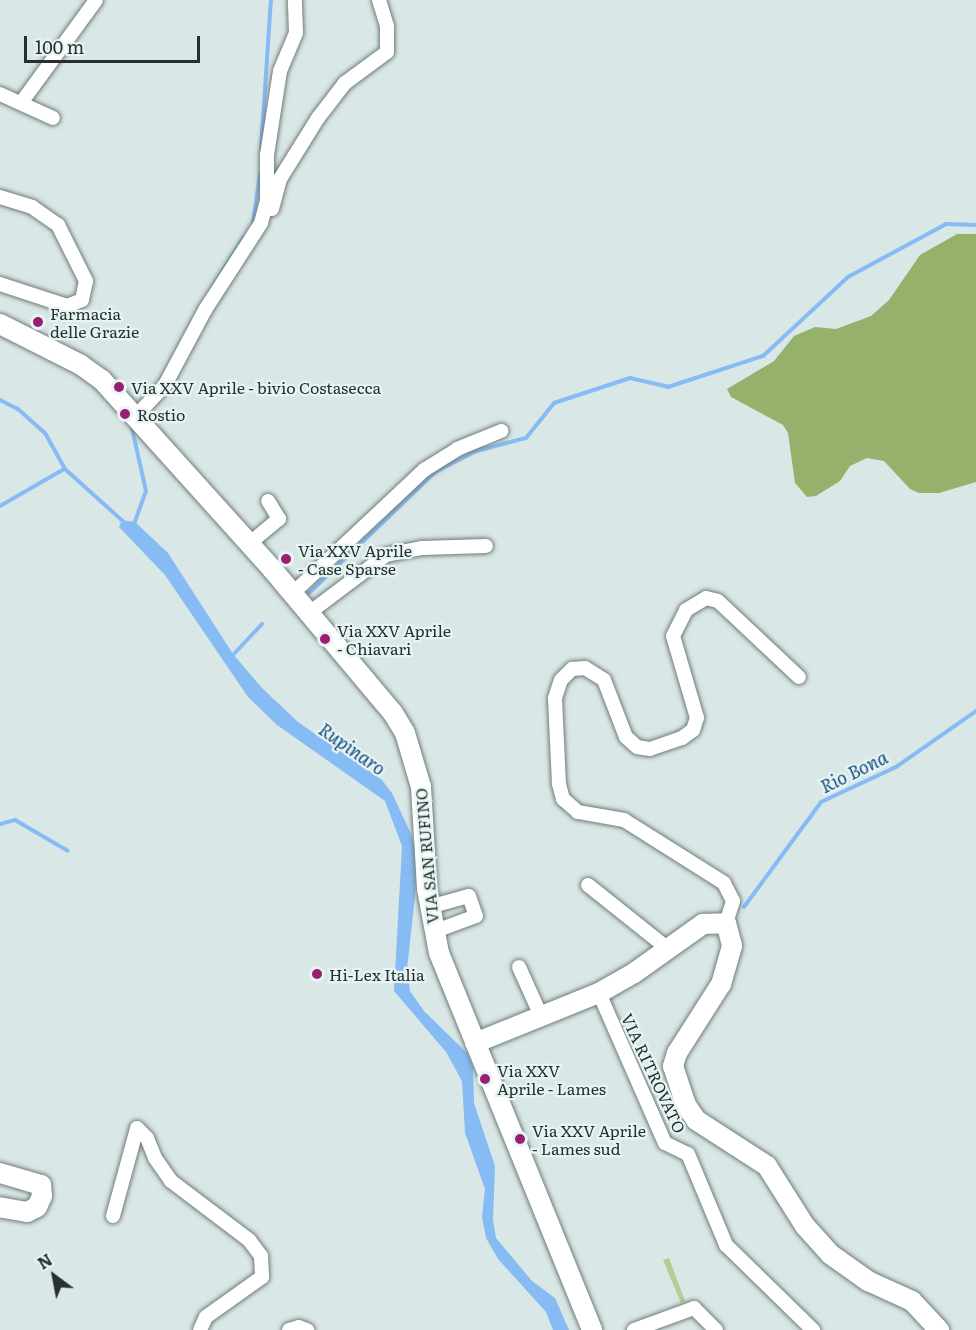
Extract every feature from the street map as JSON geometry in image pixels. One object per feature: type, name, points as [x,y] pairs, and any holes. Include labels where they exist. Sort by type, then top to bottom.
[{"type":"main road","name":"VIA SAN RUFINO","points":[[0,324],[81,364],[136,416],[293,593],[405,732],[421,787],[429,907],[433,932],[475,1043],[592,1330]]},
{"type":"main road","points":[[475,1043],[599,993],[703,924],[726,922],[732,946],[721,984],[677,1053],[673,1066],[686,1105],[696,1120],[767,1166],[805,1226],[830,1254],[868,1281],[912,1301],[939,1330]]},
{"type":"main road","points":[[0,1173],[41,1185],[42,1196],[37,1207],[27,1212],[0,1207]]},
{"type":"street","points":[[21,103],[96,0]]},
{"type":"street","points":[[261,224],[267,200],[267,155],[275,123],[280,71],[296,33],[295,0]]},
{"type":"street","points":[[136,416],[165,385],[205,310],[261,224],[270,216],[280,179],[318,118],[345,83],[387,52],[387,26],[379,0]]},
{"type":"street","points":[[0,94],[53,118]]},
{"type":"street","points":[[0,198],[32,207],[58,225],[86,281],[86,291],[82,300],[74,305],[58,305],[0,284]]},
{"type":"street","points":[[293,593],[424,470],[458,449],[501,431]]},
{"type":"street","points":[[250,543],[279,519],[268,501]]},
{"type":"street","points":[[309,613],[386,555],[422,548],[486,546]]},
{"type":"street","points":[[726,922],[733,901],[724,883],[624,820],[578,812],[563,799],[559,784],[555,698],[561,680],[572,669],[585,668],[604,680],[626,737],[637,747],[650,749],[682,738],[693,730],[697,718],[673,636],[686,610],[706,598],[718,601],[799,677]]},
{"type":"street","points":[[588,885],[667,948]]},
{"type":"street","points":[[429,907],[469,896],[476,916],[433,932]]},
{"type":"street","points":[[519,967],[541,1016]]},
{"type":"street","name":"VIA RITROVATO","points":[[599,993],[665,1143],[688,1154],[726,1245],[813,1330]]},
{"type":"street","points":[[113,1215],[137,1128],[147,1138],[154,1158],[171,1181],[249,1240],[261,1257],[262,1277],[206,1317],[200,1330]]},
{"type":"street","points":[[634,1330],[694,1308],[716,1330]]},
{"type":"street","points":[[289,1330],[299,1327],[307,1330]]},
{"type":"green space","points":[[957,234],[976,234],[976,482],[939,493],[919,493],[910,489],[884,461],[867,458],[850,466],[840,481],[816,496],[807,497],[795,483],[788,433],[783,425],[731,397],[727,389],[774,361],[794,336],[815,327],[836,329],[871,316],[889,300],[920,255]]},
{"type":"green space","points":[[669,1258],[685,1301],[681,1303],[663,1260]]},
{"type":"water","points":[[122,520],[135,522],[168,553],[233,654],[262,688],[298,722],[382,780],[392,793],[411,834],[416,854],[415,897],[407,969],[410,991],[424,1011],[468,1054],[473,1067],[474,1103],[495,1166],[493,1220],[496,1238],[532,1281],[555,1298],[569,1330],[553,1330],[546,1312],[498,1259],[486,1238],[482,1217],[485,1189],[465,1133],[462,1081],[446,1052],[394,991],[402,846],[385,801],[277,725],[248,697],[165,575],[119,527]]},
{"type":"waterway","points":[[261,149],[271,0]]},
{"type":"waterway","points":[[253,223],[260,174]]},
{"type":"waterway","points":[[309,593],[435,472],[476,451],[526,438],[554,403],[630,378],[668,387],[763,356],[848,277],[946,224],[976,225]]},
{"type":"waterway","points":[[210,291],[244,237]]},
{"type":"waterway","name":"Rupinaro","points":[[0,400],[18,409],[45,433],[65,469],[126,524]]},
{"type":"waterway","points":[[131,424],[146,491],[133,527]]},
{"type":"waterway","points":[[0,506],[64,469]]},
{"type":"waterway","points":[[232,656],[262,624]]},
{"type":"waterway","name":"Rio Bona","points":[[744,907],[821,802],[896,767],[976,711]]},
{"type":"waterway","points":[[0,824],[15,820],[68,851]]},
{"type":"place","name":"Farmacia delle Grazie","points":[[38,322]]},
{"type":"place","name":"Via XXV Aprile - bivio Costasecca","points":[[119,387]]},
{"type":"place","name":"Rostio","points":[[125,414]]},
{"type":"place","name":"Via XXV Aprile - Case Sparse","points":[[286,559]]},
{"type":"place","name":"Via XXV Aprile - Chiavari","points":[[325,639]]},
{"type":"place","name":"Hi-Lex Italia","points":[[317,974]]},
{"type":"place","name":"Via XXV Aprile - Lames","points":[[485,1079]]},
{"type":"place","name":"Via XXV Aprile - Lames sud","points":[[520,1139]]}]
